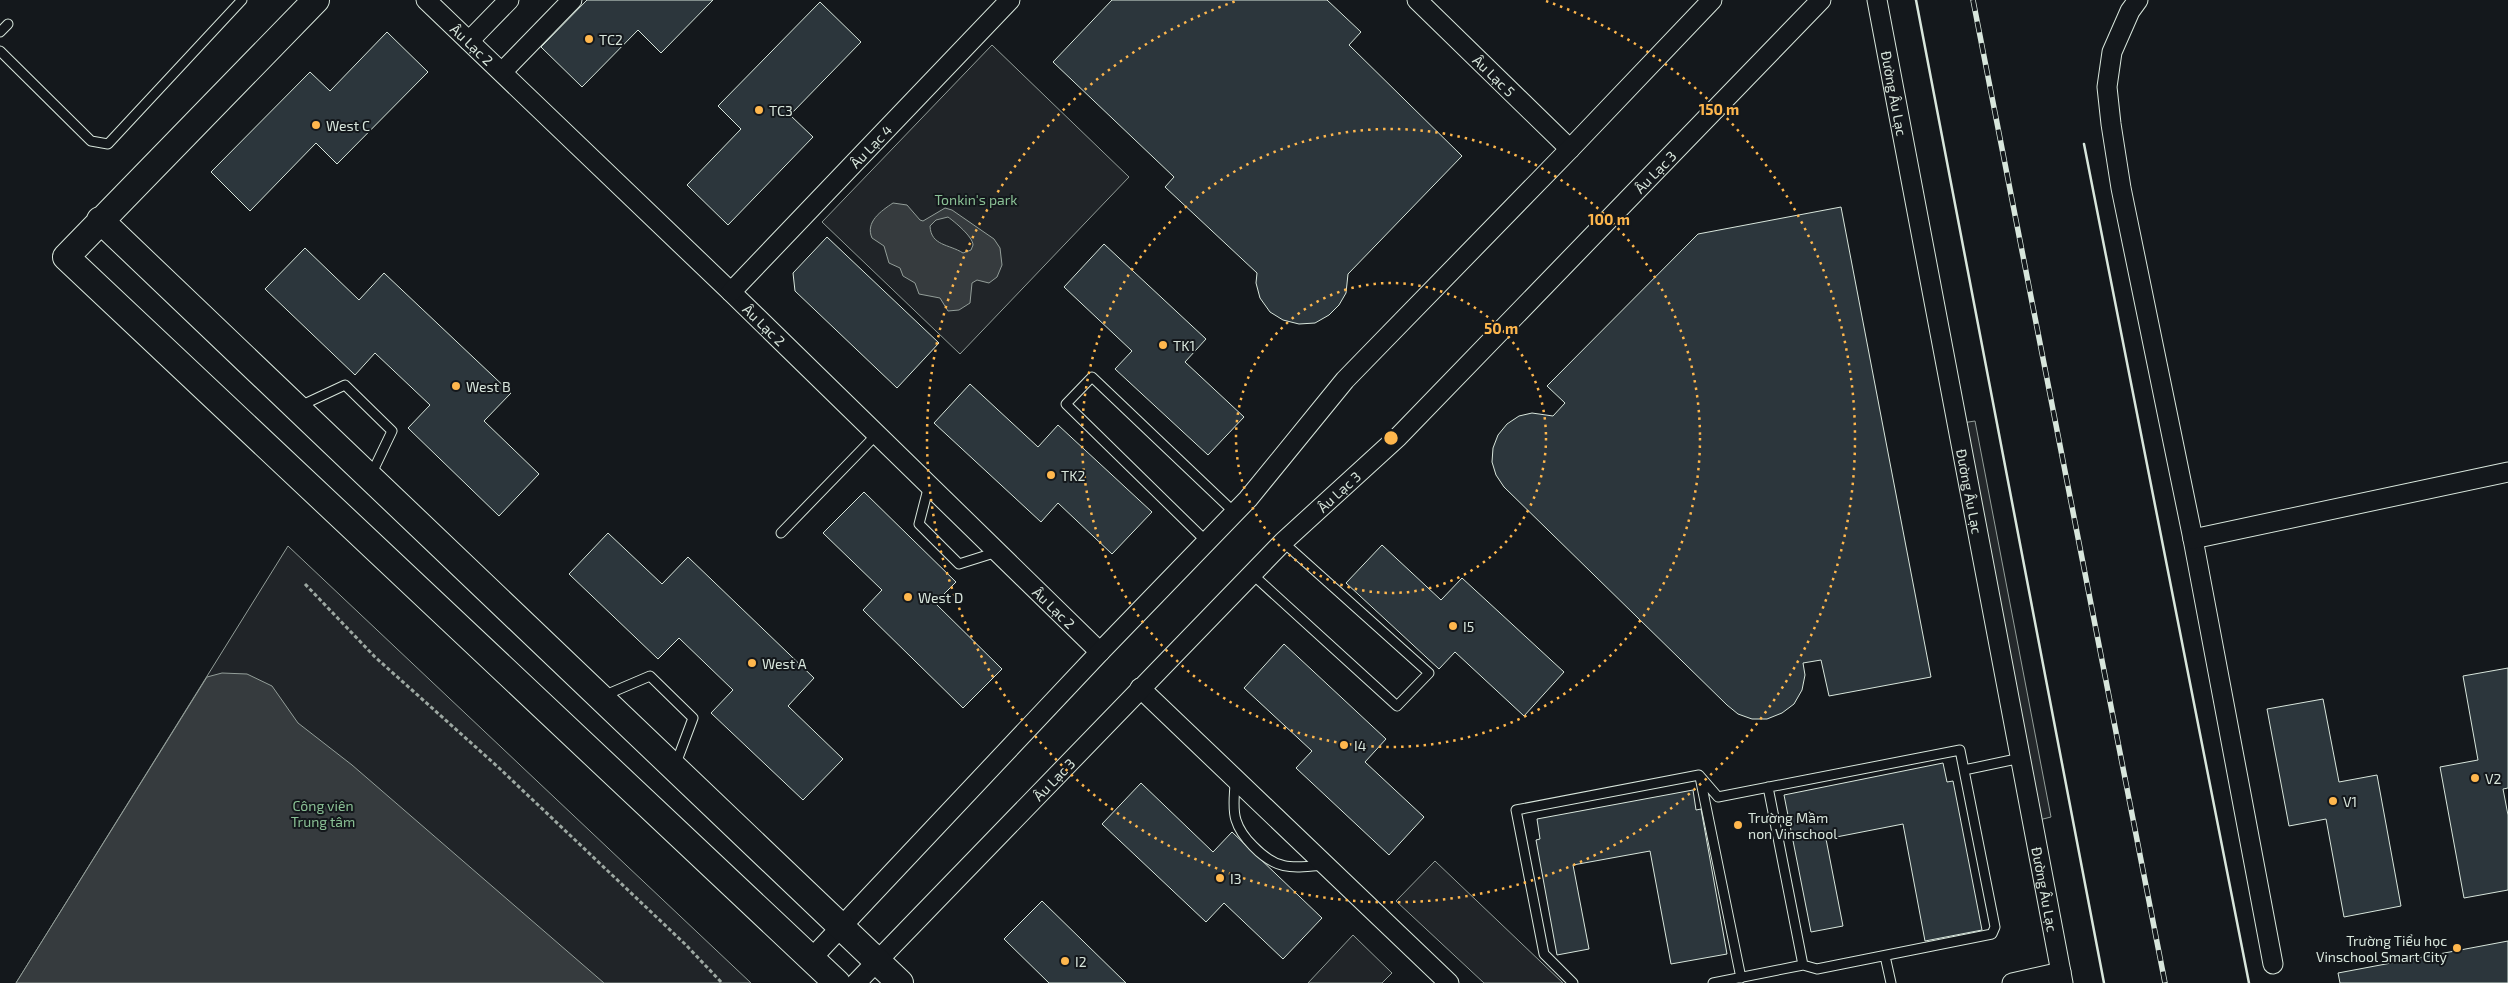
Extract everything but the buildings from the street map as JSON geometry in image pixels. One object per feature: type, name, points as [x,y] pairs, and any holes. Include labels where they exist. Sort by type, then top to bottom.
[{"type":"street","points":[[316,0],[66,257],[837,983]]},
{"type":"street","name":"Âu Lạc 2","points":[[426,0],[731,292],[1100,652]]},
{"type":"street","points":[[469,41],[510,0]]},
{"type":"street","points":[[502,72],[572,0]]},
{"type":"street","name":"Âu Lạc 4","points":[[731,292],[1010,0]]},
{"type":"street","name":"Âu Lạc 5","points":[[1417,0],[1570,150]]},
{"type":"street","points":[[811,959],[1100,652],[1235,513],[1345,380],[1570,150],[1712,0]]},
{"type":"street","name":"Âu Lạc 3","points":[[856,983],[1283,542],[1398,437],[1822,0]]},
{"type":"street","name":"Đường Âu Lạc","points":[[1878,0],[2062,978]]},
{"type":"street","points":[[2138,0],[2130,10],[2112,52],[2107,87],[2111,124],[2121,188],[2193,539],[2273,964]]},
{"type":"street","points":[[100,220],[900,983]]},
{"type":"street","points":[[2193,539],[2508,472]]},
{"type":"street","points":[[1140,688],[1449,983]]},
{"type":"street","points":[[2012,983],[2062,978]]},
{"type":"lane","points":[[0,51],[91,141],[108,144],[242,0]]},
{"type":"lane","points":[[0,32],[8,24]]},
{"type":"lane","points":[[1207,542],[1066,404],[1092,377],[1235,513]]},
{"type":"lane","points":[[297,408],[345,385],[392,431],[370,478]]},
{"type":"lane","points":[[781,533],[877,434]]},
{"type":"lane","points":[[929,484],[919,524],[959,564],[997,552]]},
{"type":"lane","points":[[1252,574],[1396,706],[1428,672],[1283,542]]},
{"type":"lane","points":[[600,697],[650,676],[693,718],[674,768]]},
{"type":"lane","points":[[1699,775],[1718,797],[1960,750],[1994,931],[1988,936],[1817,969],[1803,965],[1713,983]]},
{"type":"lane","points":[[1964,770],[2021,758]]},
{"type":"lane","points":[[1699,775],[1741,978]]},
{"type":"lane","points":[[1573,983],[1544,954],[1516,810],[1699,775]]},
{"type":"lane","points":[[1235,778],[1236,821],[1249,842],[1261,855],[1273,864],[1284,867],[1325,865]]},
{"type":"lane","points":[[1768,787],[1803,965]]},
{"type":"lane","points":[[1886,956],[1891,983]]},
{"type":"path","points":[[305,584],[375,657],[510,778],[686,945],[722,983]]},
{"type":"green space","name":"Tonkin's park","points":[[992,45],[1129,177],[960,354],[822,222]]},
{"type":"green space","name":"Công viên Trung tâm","points":[[288,546],[751,983],[16,983]]},
{"type":"green space","points":[[1435,861],[1563,983],[1484,983],[1396,901]]},
{"type":"green space","points":[[1353,935],[1392,973],[1382,983],[1308,983]]},
{"type":"shaded area","points":[[893,203],[907,205],[923,221],[945,208],[952,210],[994,239],[1000,248],[1002,265],[997,277],[989,283],[977,280],[972,283],[970,303],[959,310],[948,311],[940,298],[919,294],[915,283],[903,276],[900,268],[889,263],[884,246],[872,238],[870,232],[875,218]],"holes":[[[948,217],[970,238],[973,245],[971,250],[963,253],[937,241],[931,233],[930,226],[936,220]]]},
{"type":"shaded area","points":[[1975,421],[2051,817],[2039,820],[1962,423]]},
{"type":"shaded area","name":"Công viên Trung tâm","points":[[222,673],[247,674],[272,686],[298,723],[352,765],[604,983],[16,983],[207,677]]},
{"type":"railway","points":[[1973,0],[2165,983]]},
{"type":"wall","points":[[1916,0],[2104,983]]},
{"type":"wall","points":[[2084,144],[2249,983]]},
{"type":"place","name":"TC2","points":[[589,39]]},
{"type":"place","name":"TC3","points":[[759,110]]},
{"type":"place","name":"West C","points":[[316,125]]},
{"type":"place","name":"TK1","points":[[1163,345]]},
{"type":"place","name":"West B","points":[[456,386]]},
{"type":"place","name":"TK2","points":[[1051,475]]},
{"type":"place","name":"West D","points":[[908,597]]},
{"type":"place","name":"I5","points":[[1453,626]]},
{"type":"place","name":"West A","points":[[752,663]]},
{"type":"place","name":"I4","points":[[1344,745]]},
{"type":"place","name":"V2","points":[[2475,778]]},
{"type":"place","name":"V1","points":[[2333,801]]},
{"type":"place","name":"Trường Mầm non Vinschool","points":[[1738,825]]},
{"type":"place","name":"I3","points":[[1220,878]]},
{"type":"place","name":"Trường Tiểu học Vinschool Smart City","points":[[2457,948]]},
{"type":"place","name":"I2","points":[[1065,961]]}]
